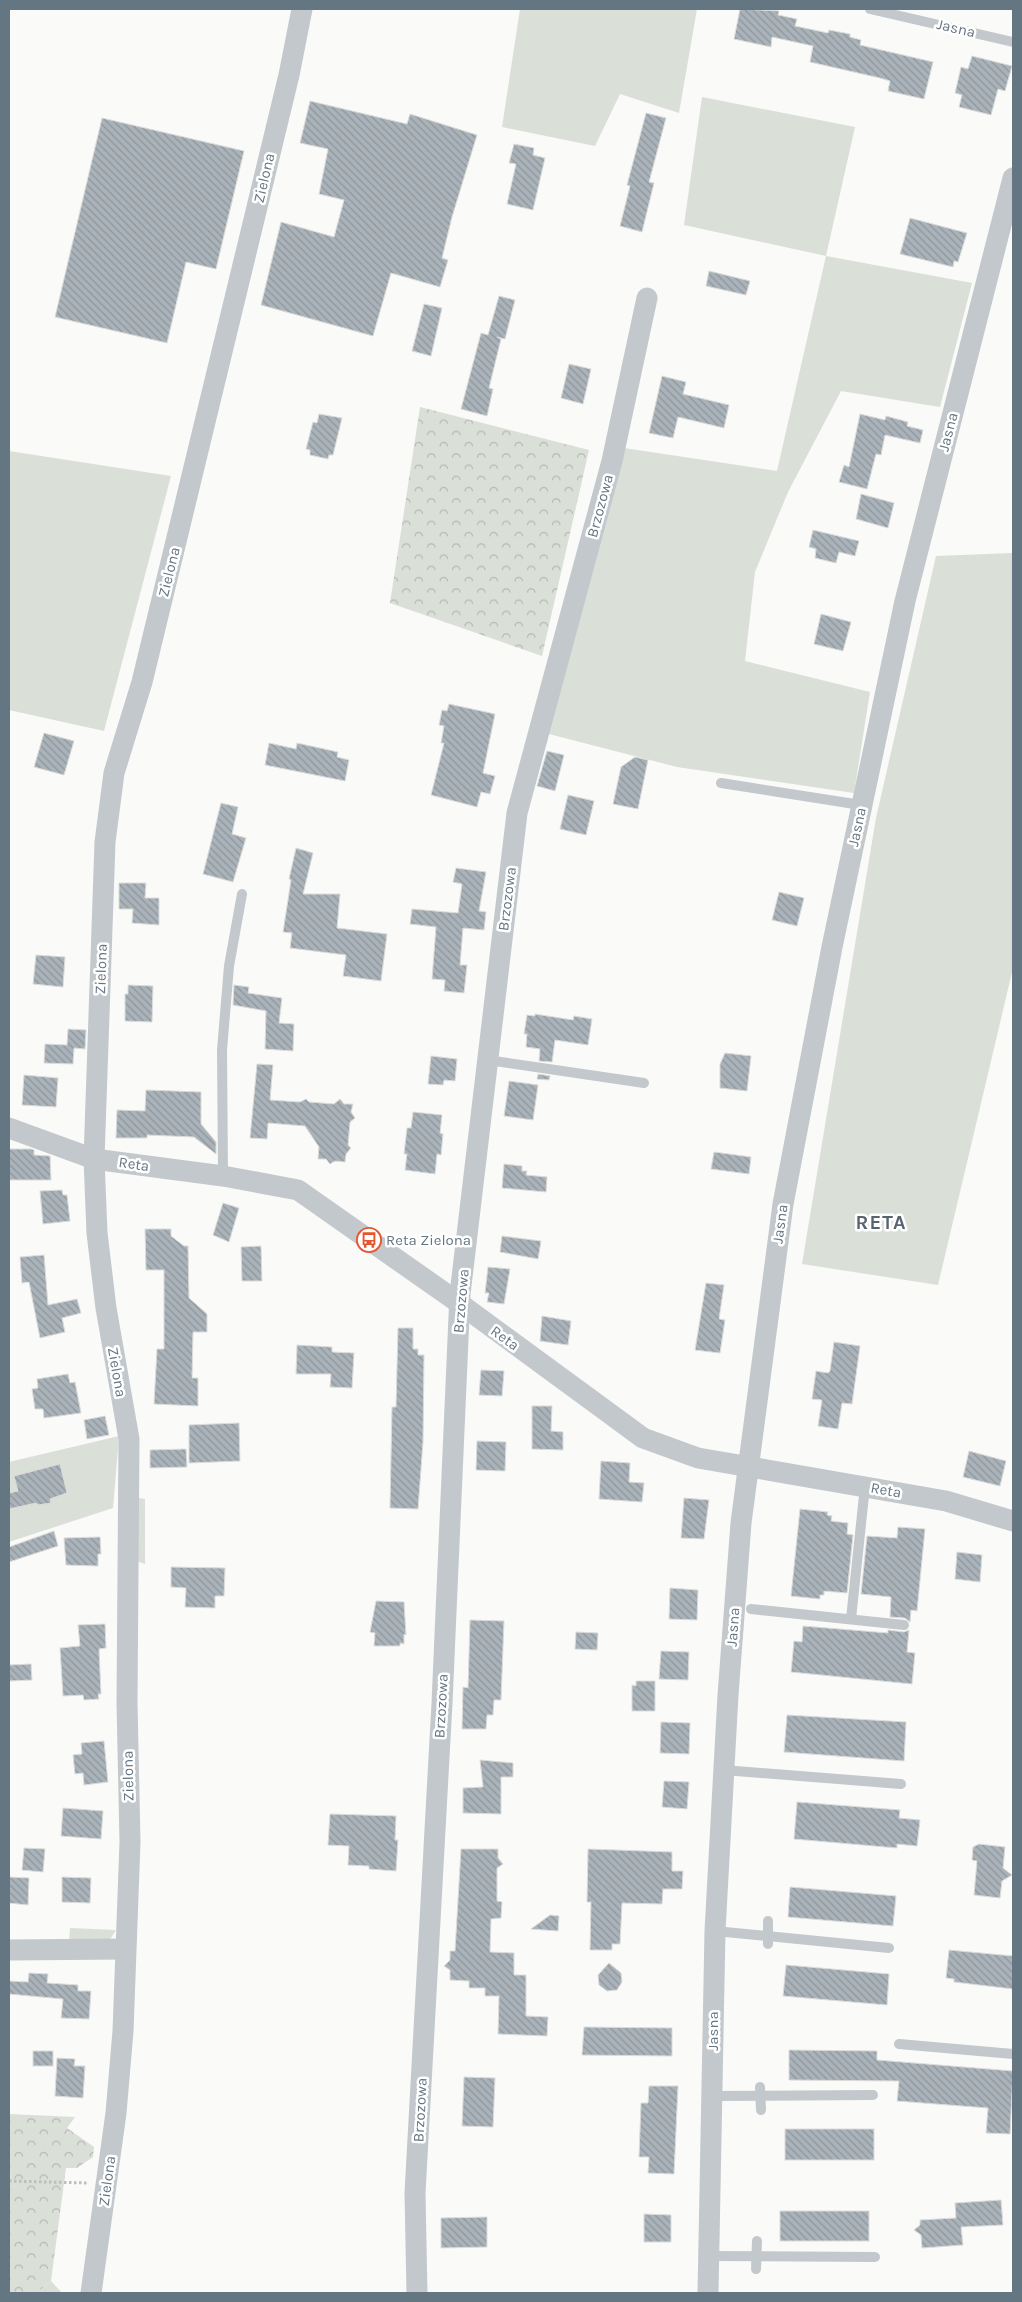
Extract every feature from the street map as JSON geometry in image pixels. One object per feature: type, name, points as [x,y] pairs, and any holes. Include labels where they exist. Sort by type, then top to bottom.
[{"type":"street","name":"Zielona","points":[[92,2293],[116,2113],[123,2031],[130,1842],[127,1703],[129,1439],[106,1308],[97,1232],[94,1159],[105,842],[114,773],[142,682],[280,113],[302,9]]},
{"type":"street","name":"Jasna","points":[[708,2293],[715,1932],[739,1551],[748,1468],[783,1204],[861,805],[905,601],[1013,178]]},
{"type":"street","name":"Brzozowa","points":[[417,2293],[415,2193],[442,1703],[459,1303],[518,813],[612,461],[647,298]]},
{"type":"street","name":"Reta","points":[[9,1128],[94,1159],[222,1176],[298,1190],[459,1303],[643,1438],[698,1458],[946,1501],[1013,1521]]},
{"type":"street","points":[[9,1950],[125,1949]]},
{"type":"lane","name":"Jasna","points":[[870,9],[1013,42]]},
{"type":"lane","points":[[721,783],[861,805]]},
{"type":"lane","points":[[222,1176],[222,1050],[229,966],[242,894]]},
{"type":"lane","points":[[488,1060],[644,1083]]},
{"type":"lane","points":[[851,1620],[865,1486]]},
{"type":"lane","points":[[751,1609],[904,1625]]},
{"type":"lane","points":[[724,1770],[901,1784]]},
{"type":"lane","points":[[768,1921],[768,1940]]},
{"type":"lane","points":[[715,1932],[768,1940],[889,1948]]},
{"type":"lane","points":[[899,2044],[1013,2054]]},
{"type":"lane","points":[[712,2096],[761,2092],[873,2095]]},
{"type":"lane","points":[[761,2092],[761,2110]]},
{"type":"lane","points":[[756,2268],[757,2241]]},
{"type":"lane","points":[[709,2256],[875,2257]]},
{"type":"path","points":[[9,2181],[106,2184]]},
{"type":"green space","points":[[520,9],[697,9],[679,113],[620,94],[595,146],[502,127]]},
{"type":"green space","points":[[702,97],[855,127],[826,256],[684,225]]},
{"type":"green space","points":[[826,256],[972,283],[940,407],[841,391],[788,492],[755,572],[745,661],[870,692],[854,793],[677,767],[545,733],[624,448],[777,471]]},
{"type":"green space","points":[[420,407],[589,450],[542,656],[390,603]]},
{"type":"green space","points":[[9,451],[171,476],[104,731],[9,710]]},
{"type":"green space","points":[[1013,553],[1013,968],[938,1285],[802,1264],[876,818],[936,556]]},
{"type":"green space","points":[[119,1436],[113,1508],[9,1542],[9,1462]]},
{"type":"green space","points":[[139,1498],[145,1499],[145,1564],[136,1561]]},
{"type":"green space","points":[[70,1928],[116,1930],[109,1941],[69,1944]]},
{"type":"green space","points":[[9,2114],[75,2117],[67,2128],[94,2147],[93,2157],[77,2168],[66,2168],[51,2281],[36,2293],[9,2293]]},
{"type":"green space","points":[[51,2281],[62,2293],[36,2293]]},
{"type":"building","points":[[740,9],[779,11],[778,15],[797,19],[795,26],[828,33],[829,30],[850,34],[850,37],[861,40],[860,45],[933,62],[924,99],[888,91],[890,81],[810,62],[813,46],[772,37],[771,47],[734,39]]},
{"type":"building","points":[[972,56],[1012,66],[1005,91],[998,89],[991,115],[959,107],[962,95],[955,93],[961,67],[968,69]]},
{"type":"building","points":[[310,101],[407,124],[410,114],[477,135],[452,217],[442,258],[448,260],[440,287],[391,273],[373,336],[261,305],[281,222],[334,237],[344,200],[319,194],[328,149],[300,143]]},
{"type":"building","points":[[646,113],[666,118],[649,182],[654,183],[642,232],[620,226],[630,186],[627,185]]},
{"type":"building","points":[[102,118],[244,151],[216,269],[186,262],[167,343],[55,317]]},
{"type":"building","points":[[514,144],[534,148],[533,155],[545,158],[533,210],[507,204],[516,164],[509,163]]},
{"type":"building","points":[[910,218],[967,233],[958,262],[954,261],[953,267],[900,254]]},
{"type":"building","points":[[709,271],[750,281],[746,295],[706,286]]},
{"type":"building","points":[[499,296],[515,300],[505,339],[497,337],[501,339],[489,388],[493,389],[487,416],[461,409],[481,333],[488,335]]},
{"type":"building","points":[[424,304],[442,308],[431,356],[412,351]]},
{"type":"building","points":[[569,364],[591,369],[583,404],[561,398]]},
{"type":"building","points":[[662,376],[686,382],[683,394],[729,405],[724,428],[678,417],[673,438],[649,433]]},
{"type":"building","points":[[319,414],[342,418],[333,455],[329,455],[328,459],[310,455],[310,450],[306,449],[313,422],[317,423]]},
{"type":"building","points":[[860,414],[885,420],[886,416],[908,422],[907,426],[923,430],[920,443],[885,435],[881,455],[876,454],[867,489],[839,482],[844,465],[849,467]]},
{"type":"building","points":[[861,494],[894,503],[888,528],[856,519]]},
{"type":"building","points":[[813,530],[859,541],[855,556],[839,552],[836,563],[815,558],[816,549],[809,547]]},
{"type":"building","points":[[821,614],[851,622],[843,651],[814,644]]},
{"type":"building","points":[[449,704],[495,714],[483,773],[495,776],[490,794],[481,792],[477,807],[431,795],[444,743],[441,743],[444,726],[439,725],[442,710],[447,711]]},
{"type":"building","points":[[44,733],[74,741],[64,775],[34,767]]},
{"type":"building","points":[[269,743],[296,749],[297,743],[338,752],[337,757],[349,760],[345,781],[265,765]]},
{"type":"building","points":[[547,751],[564,755],[555,791],[537,786]]},
{"type":"building","points":[[635,757],[648,760],[638,809],[613,804],[621,767]]},
{"type":"building","points":[[568,795],[594,801],[586,835],[560,829]]},
{"type":"building","points":[[221,803],[238,807],[232,834],[246,838],[233,882],[203,874]]},
{"type":"building","points":[[296,848],[313,853],[303,894],[340,894],[337,928],[387,934],[381,981],[343,976],[346,955],[290,948],[292,933],[283,932],[291,880],[289,879]]},
{"type":"building","points":[[456,868],[486,872],[479,911],[486,912],[484,930],[463,928],[460,965],[467,965],[464,993],[444,991],[445,980],[432,979],[436,927],[410,924],[412,909],[458,913],[462,884],[453,882]]},
{"type":"building","points":[[119,883],[146,883],[145,898],[159,898],[159,925],[132,923],[133,909],[119,909]]},
{"type":"building","points":[[779,892],[804,898],[797,926],[772,920]]},
{"type":"building","points":[[36,955],[65,957],[63,987],[33,984]]},
{"type":"building","points":[[128,985],[153,986],[152,1022],[125,1021],[125,994],[128,994]]},
{"type":"building","points":[[234,985],[249,987],[248,993],[282,998],[279,1023],[294,1024],[293,1051],[265,1049],[266,1011],[233,1005]]},
{"type":"building","points":[[535,1014],[573,1020],[574,1016],[592,1019],[588,1045],[555,1040],[552,1062],[539,1061],[540,1049],[526,1047],[527,1034],[524,1034],[527,1015],[535,1016]]},
{"type":"building","points":[[68,1029],[86,1030],[85,1049],[74,1048],[73,1064],[44,1063],[45,1044],[67,1045]]},
{"type":"building","points":[[725,1053],[751,1056],[747,1091],[720,1088],[720,1064]]},
{"type":"building","points":[[431,1056],[457,1059],[455,1081],[444,1080],[443,1085],[428,1084]]},
{"type":"building","points":[[257,1064],[273,1065],[270,1100],[300,1102],[306,1099],[309,1102],[334,1104],[340,1099],[344,1104],[353,1104],[351,1112],[355,1118],[350,1122],[348,1145],[351,1148],[346,1154],[345,1162],[335,1161],[330,1164],[326,1159],[318,1159],[319,1147],[305,1126],[268,1123],[267,1139],[250,1138]]},
{"type":"building","points":[[538,1074],[550,1076],[549,1080],[537,1079]]},
{"type":"building","points":[[24,1075],[58,1078],[56,1107],[22,1105]]},
{"type":"building","points":[[509,1081],[538,1085],[533,1120],[504,1116]]},
{"type":"building","points":[[146,1090],[201,1092],[201,1124],[216,1142],[216,1154],[194,1137],[147,1135],[147,1138],[116,1138],[117,1110],[145,1111]]},
{"type":"building","points":[[413,1112],[442,1115],[440,1133],[443,1134],[441,1155],[437,1154],[435,1174],[405,1170],[407,1154],[404,1154],[407,1128],[411,1128]]},
{"type":"building","points":[[9,1149],[31,1149],[34,1150],[34,1155],[50,1156],[51,1180],[9,1180]]},
{"type":"building","points":[[714,1152],[751,1157],[749,1174],[711,1169]]},
{"type":"building","points":[[504,1164],[522,1166],[522,1171],[527,1171],[526,1175],[547,1177],[546,1192],[502,1188]]},
{"type":"building","points":[[62,1190],[63,1195],[67,1195],[70,1221],[43,1224],[40,1191]]},
{"type":"building","points":[[223,1203],[239,1208],[229,1242],[213,1235]]},
{"type":"building","points":[[145,1229],[171,1229],[171,1236],[184,1246],[188,1246],[189,1298],[207,1314],[207,1332],[193,1332],[192,1378],[198,1378],[198,1406],[154,1404],[157,1349],[164,1349],[164,1270],[146,1270]]},
{"type":"building","points":[[502,1236],[541,1241],[538,1259],[500,1252]]},
{"type":"building","points":[[261,1246],[262,1281],[242,1281],[241,1247]]},
{"type":"building","points":[[44,1255],[48,1305],[77,1299],[81,1313],[62,1318],[65,1332],[40,1338],[29,1282],[22,1283],[20,1257]]},
{"type":"building","points":[[488,1267],[510,1269],[504,1304],[487,1302],[489,1293],[485,1293]]},
{"type":"building","points":[[706,1283],[724,1285],[719,1319],[725,1320],[720,1353],[695,1350]]},
{"type":"building","points":[[542,1316],[571,1321],[568,1345],[540,1341]]},
{"type":"building","points":[[398,1328],[413,1328],[413,1349],[418,1349],[418,1355],[424,1355],[423,1442],[418,1509],[390,1508],[392,1407],[396,1407]]},
{"type":"building","points":[[834,1342],[860,1346],[852,1404],[842,1403],[838,1429],[818,1426],[822,1400],[812,1399],[816,1371],[828,1373],[830,1371]]},
{"type":"building","points":[[297,1345],[332,1347],[332,1352],[354,1353],[352,1388],[330,1387],[331,1374],[296,1374]]},
{"type":"building","points":[[481,1370],[504,1371],[502,1396],[479,1395]]},
{"type":"building","points":[[68,1374],[70,1383],[75,1382],[81,1413],[44,1418],[43,1409],[35,1409],[32,1389],[38,1388],[37,1379]]},
{"type":"building","points":[[532,1406],[552,1406],[551,1431],[563,1432],[563,1450],[532,1449]]},
{"type":"building","points":[[105,1416],[109,1435],[87,1439],[84,1420]]},
{"type":"building","points":[[239,1423],[240,1461],[189,1463],[189,1425]]},
{"type":"building","points":[[477,1441],[506,1442],[505,1471],[476,1470]]},
{"type":"building","points":[[186,1449],[187,1467],[150,1468],[150,1450]]},
{"type":"building","points":[[969,1451],[1006,1461],[1000,1486],[963,1477]]},
{"type":"building","points":[[601,1461],[630,1463],[629,1482],[644,1483],[642,1502],[599,1499]]},
{"type":"building","points":[[60,1464],[67,1493],[50,1499],[51,1503],[38,1505],[36,1503],[9,1509],[9,1493],[18,1491],[14,1476]]},
{"type":"building","points":[[684,1498],[709,1500],[704,1539],[681,1538]]},
{"type":"building","points":[[800,1509],[828,1512],[827,1515],[832,1516],[831,1521],[848,1523],[847,1534],[853,1535],[847,1593],[824,1591],[824,1595],[820,1595],[820,1599],[791,1596]]},
{"type":"building","points":[[898,1527],[925,1529],[917,1611],[911,1610],[910,1622],[905,1618],[890,1617],[891,1597],[861,1594],[867,1536],[897,1538]]},
{"type":"building","points":[[54,1531],[58,1546],[9,1562],[9,1547]]},
{"type":"building","points":[[100,1537],[101,1554],[98,1554],[98,1566],[66,1565],[64,1538]]},
{"type":"building","points":[[957,1552],[982,1555],[980,1582],[955,1579]]},
{"type":"building","points":[[171,1567],[225,1568],[224,1596],[215,1596],[215,1608],[185,1607],[186,1588],[171,1587]]},
{"type":"building","points":[[670,1588],[698,1590],[697,1620],[669,1619]]},
{"type":"building","points":[[376,1601],[404,1602],[406,1635],[404,1634],[404,1644],[400,1643],[400,1646],[374,1646],[375,1633],[370,1632]]},
{"type":"building","points":[[470,1620],[504,1621],[501,1700],[494,1700],[493,1715],[487,1715],[486,1729],[462,1729],[463,1687],[468,1688]]},
{"type":"building","points":[[105,1624],[106,1648],[99,1649],[101,1694],[98,1694],[99,1699],[84,1700],[83,1695],[63,1696],[60,1648],[80,1646],[78,1625]]},
{"type":"building","points":[[803,1626],[888,1633],[888,1630],[904,1632],[909,1630],[907,1652],[915,1653],[912,1684],[791,1672],[794,1641],[802,1642]]},
{"type":"building","points":[[576,1632],[598,1633],[597,1650],[575,1649]]},
{"type":"building","points":[[661,1651],[689,1652],[688,1680],[659,1679]]},
{"type":"building","points":[[31,1664],[32,1680],[9,1681],[9,1665]]},
{"type":"building","points":[[636,1681],[655,1681],[655,1711],[632,1711],[632,1685],[636,1686]]},
{"type":"building","points":[[787,1715],[906,1722],[904,1761],[784,1752]]},
{"type":"building","points":[[661,1722],[690,1723],[689,1754],[660,1753]]},
{"type":"building","points":[[104,1741],[108,1782],[84,1785],[83,1773],[75,1774],[73,1755],[82,1754],[81,1743]]},
{"type":"building","points":[[480,1760],[513,1763],[513,1777],[501,1777],[501,1814],[463,1813],[463,1788],[483,1787]]},
{"type":"building","points":[[664,1781],[689,1782],[687,1809],[662,1807]]},
{"type":"building","points":[[797,1802],[900,1810],[899,1818],[920,1820],[917,1846],[897,1844],[897,1848],[794,1839]]},
{"type":"building","points":[[63,1808],[103,1811],[101,1839],[61,1836]]},
{"type":"building","points":[[330,1814],[396,1816],[395,1840],[398,1840],[396,1871],[369,1869],[369,1866],[348,1865],[349,1846],[328,1845]]},
{"type":"building","points":[[979,1844],[1005,1847],[1003,1868],[1012,1875],[1002,1881],[1000,1898],[974,1895],[977,1861],[972,1860],[973,1847]]},
{"type":"building","points":[[24,1848],[45,1849],[43,1872],[22,1870]]},
{"type":"building","points":[[461,1849],[498,1849],[498,1858],[503,1864],[497,1868],[497,1901],[502,1902],[501,1918],[491,1919],[490,1952],[514,1953],[514,1975],[526,1975],[526,2016],[548,2017],[547,2036],[498,2034],[499,1996],[485,1996],[485,1988],[469,1988],[469,1981],[450,1980],[450,1970],[444,1966],[450,1960],[450,1951],[455,1951]]},
{"type":"building","points":[[588,1849],[672,1852],[672,1871],[683,1871],[682,1889],[663,1889],[662,1904],[622,1903],[620,1944],[612,1944],[612,1950],[590,1950],[591,1902],[587,1902]]},
{"type":"building","points":[[9,1877],[29,1878],[28,1905],[9,1903]]},
{"type":"building","points":[[62,1877],[91,1878],[90,1903],[62,1902]]},
{"type":"building","points":[[790,1887],[896,1896],[893,1926],[788,1917]]},
{"type":"building","points":[[550,1915],[559,1916],[558,1931],[531,1929]]},
{"type":"building","points":[[949,1950],[1013,1956],[1013,1989],[954,1982],[954,1979],[946,1978]]},
{"type":"building","points":[[609,1963],[621,1973],[622,1982],[617,1990],[607,1991],[599,1985],[598,1975]]},
{"type":"building","points":[[786,1965],[889,1974],[887,2005],[783,1996]]},
{"type":"building","points":[[29,1973],[48,1974],[47,1983],[78,1985],[78,1991],[91,1991],[89,2019],[61,2018],[63,1999],[9,1994],[9,1981],[28,1982]]},
{"type":"building","points":[[584,2027],[672,2028],[672,2056],[582,2055]]},
{"type":"building","points":[[789,2050],[877,2051],[877,2060],[1013,2071],[1010,2134],[986,2133],[988,2108],[897,2101],[899,2081],[789,2080]]},
{"type":"building","points":[[33,2051],[53,2051],[53,2066],[33,2066]]},
{"type":"building","points":[[57,2058],[75,2059],[74,2066],[85,2066],[83,2098],[55,2096]]},
{"type":"building","points":[[464,2077],[495,2078],[493,2127],[462,2126]]},
{"type":"building","points":[[649,2086],[678,2086],[674,2174],[648,2173],[649,2157],[639,2157],[641,2103],[648,2103]]},
{"type":"building","points":[[785,2129],[874,2129],[874,2160],[785,2160]]},
{"type":"building","points":[[1001,2200],[1003,2225],[961,2227],[963,2245],[922,2248],[921,2235],[914,2230],[920,2225],[920,2220],[956,2218],[955,2203]]},
{"type":"building","points":[[780,2211],[869,2211],[869,2241],[780,2241]]},
{"type":"building","points":[[644,2214],[671,2215],[671,2242],[644,2242]]},
{"type":"building","points":[[487,2217],[487,2247],[441,2248],[441,2218]]},
{"type":"place","name":"Reta Zielona","points":[[369,1240]]},
{"type":"district","name":"RETA","points":[[881,1222]]}]
